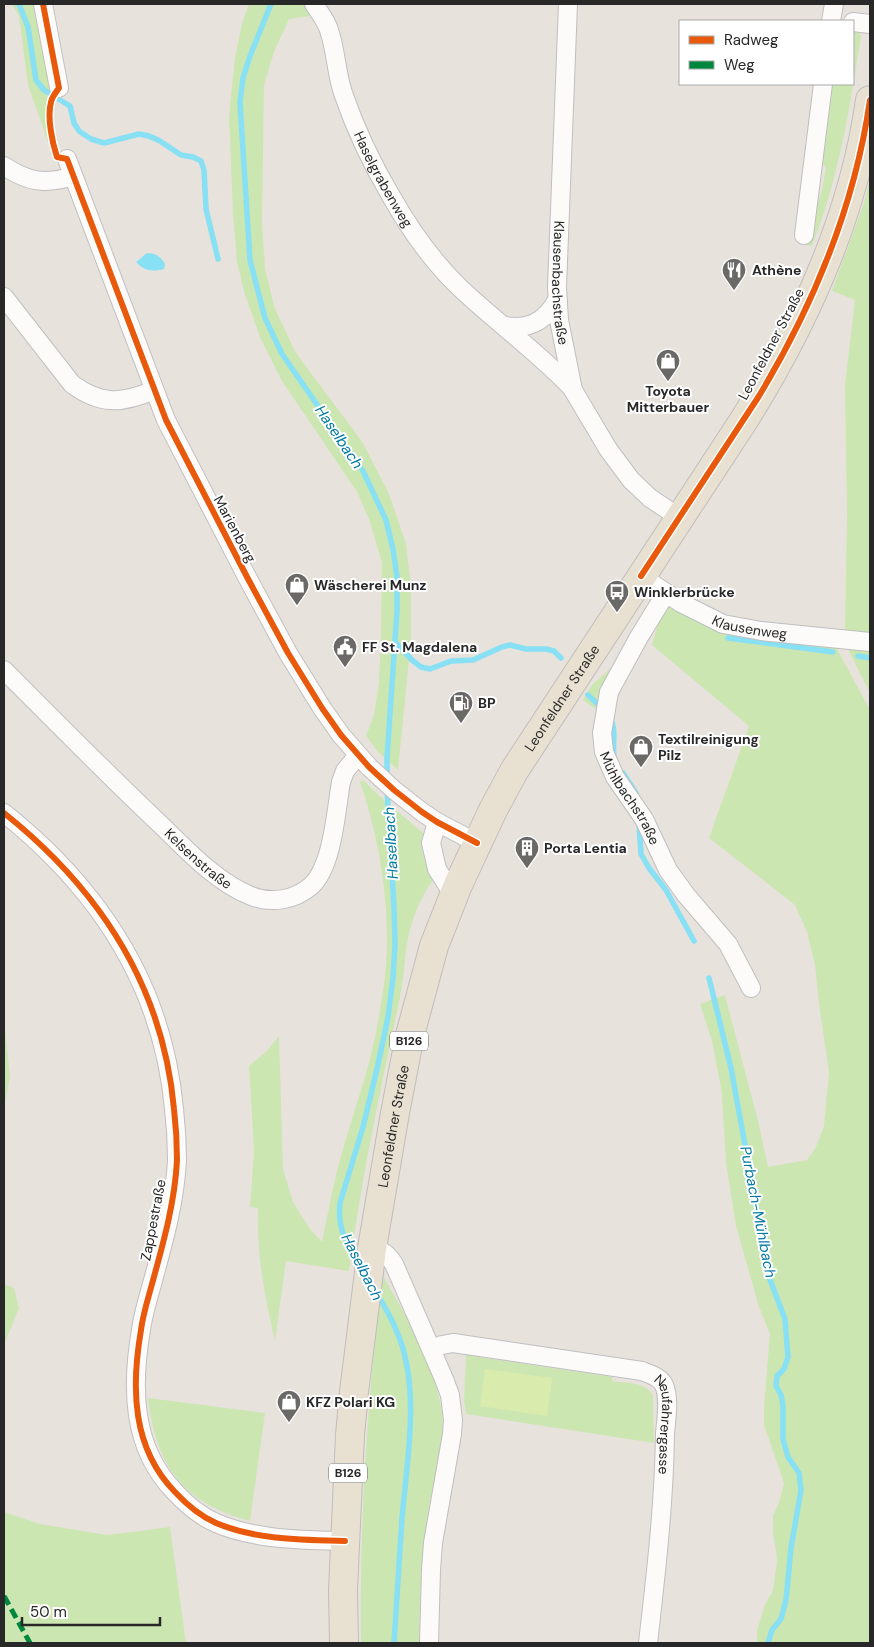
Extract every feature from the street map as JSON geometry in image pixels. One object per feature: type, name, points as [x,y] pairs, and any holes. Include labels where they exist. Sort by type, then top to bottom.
[{"type":"main road","name":"Leonfeldner Straße","points":[[344,1643],[343,1590],[350,1431],[364,1304],[380,1192],[410,1035],[427,968],[454,896],[477,843],[500,796],[529,746],[680,518],[774,370],[806,306],[833,244],[862,143],[870,100]]},
{"type":"street","points":[[43,4],[59,88]]},
{"type":"street","name":"Haselgrabenweg","points":[[314,4],[323,16],[329,30],[337,70],[352,116],[370,157],[410,227],[431,256],[456,283],[552,368],[573,390]]},
{"type":"street","name":"Klausenbachstraße","points":[[568,4],[557,300],[563,346],[573,390],[608,450],[631,480],[650,498],[680,518]]},
{"type":"street","points":[[854,22],[870,24]]},
{"type":"street","points":[[804,235],[823,85]]},
{"type":"street","name":"Marienberg","points":[[67,159],[166,420],[192,473],[284,645],[340,735],[364,761],[408,802],[437,822],[477,843]]},
{"type":"street","points":[[4,166],[15,173],[39,181],[60,180],[73,176]]},
{"type":"street","points":[[4,298],[72,384],[85,393],[102,400],[119,401],[138,397],[154,390]]},
{"type":"street","points":[[504,326],[516,328],[532,324],[545,317],[552,310],[557,300]]},
{"type":"street","name":"Klausenweg","points":[[641,576],[681,603],[723,624],[870,642]]},
{"type":"street","name":"Mühlbachstraße","points":[[666,593],[609,692],[602,740],[604,752],[611,771],[644,819],[672,876],[728,944],[751,988]]},
{"type":"street","name":"Kelsenstraße","points":[[4,670],[181,844],[216,875],[236,889],[253,897],[270,901],[286,899],[299,894],[311,886],[321,875],[327,861],[341,782],[345,772],[364,761]]},
{"type":"street","name":"Zappestraße","points":[[4,813],[51,856],[84,891],[110,926],[133,964],[151,1006],[164,1046],[172,1083],[177,1160],[172,1198],[161,1252],[141,1328],[137,1354],[137,1413],[144,1444],[155,1467],[168,1485],[197,1512],[214,1522],[254,1534],[280,1538],[346,1541]]},
{"type":"street","points":[[437,822],[430,843],[437,869],[454,896]]},
{"type":"street","points":[[370,1257],[380,1249],[394,1264],[450,1395],[453,1420],[452,1434],[433,1543],[429,1643]]},
{"type":"street","name":"Neufahrergasse","points":[[431,1349],[453,1343],[642,1371],[653,1375],[662,1382],[666,1398],[665,1465],[648,1643]]},
{"type":"green space","points":[[12,4],[38,4],[54,88],[47,98],[48,142],[28,85],[19,16]]},
{"type":"green space","points":[[249,4],[305,4],[311,16],[289,19],[274,52],[264,85],[262,222],[265,269],[275,309],[296,353],[363,443],[389,494],[406,544],[411,587],[411,639],[398,770],[378,752],[366,736],[374,715],[379,683],[382,563],[369,519],[357,492],[282,381],[260,337],[245,295],[237,262],[229,117],[235,58],[242,24]]},
{"type":"green space","points":[[854,29],[857,30],[861,36],[854,77]]},
{"type":"green space","points":[[828,85],[853,85],[843,142],[830,194],[812,246],[805,245],[822,190],[826,168],[820,160]]},
{"type":"green space","points":[[870,179],[870,638],[845,633],[847,513],[845,385],[855,300],[832,291],[864,203]]},
{"type":"green space","points":[[667,603],[835,645],[870,710],[870,1643],[757,1643],[757,1631],[764,1607],[773,1590],[777,1562],[773,1534],[773,1516],[780,1500],[784,1483],[764,1425],[770,1334],[759,1307],[736,1226],[726,1163],[722,1094],[712,1041],[700,1004],[725,995],[768,1167],[807,1160],[816,1147],[824,1126],[829,1072],[815,965],[807,932],[795,905],[709,838],[749,726],[652,645],[663,606]]},
{"type":"green space","points":[[848,644],[870,647],[870,693],[849,651]]},
{"type":"green space","points":[[611,668],[615,671],[600,712],[583,700],[592,685]]},
{"type":"green space","points":[[363,780],[423,833],[423,857],[435,878],[424,894],[410,932],[401,991],[365,1168],[349,1271],[286,1261],[275,1341],[260,1258],[258,1208],[250,1207],[254,1151],[249,1066],[267,1051],[279,1036],[283,1169],[293,1202],[310,1229],[322,1242],[338,1167],[374,1042],[379,1019],[386,959],[386,908],[383,882],[374,830],[360,782]]},
{"type":"green space","points":[[4,1018],[10,1077],[4,1108]]},
{"type":"green space","points":[[382,1274],[410,1323],[426,1359],[439,1395],[442,1413],[442,1438],[424,1546],[419,1643],[361,1643],[363,1505]]},
{"type":"green space","points":[[4,1284],[14,1288],[19,1308],[4,1345]]},
{"type":"green space","points":[[466,1355],[612,1377],[612,1381],[630,1383],[646,1388],[653,1396],[654,1443],[466,1414],[464,1401]]},
{"type":"green space","points":[[485,1369],[552,1378],[547,1416],[480,1406]]},
{"type":"green space","points":[[148,1398],[265,1413],[250,1521],[207,1504],[190,1492],[176,1478],[166,1462],[158,1443]]},
{"type":"green space","points":[[4,1512],[40,1524],[108,1535],[170,1527],[186,1643],[4,1643]]},
{"type":"water","points":[[147,253],[160,257],[165,264],[164,269],[148,270],[139,265],[136,262]]},
{"type":"waterway","points":[[19,4],[28,27],[36,80],[44,90],[70,106],[74,123],[79,131],[91,139],[104,143],[139,134],[149,136],[181,155],[193,157],[201,161],[204,170],[206,209],[218,259]]},
{"type":"waterway","name":"Haselbach","points":[[271,4],[243,78],[240,102],[250,260],[265,318],[282,354],[363,471],[386,520],[397,577],[397,611],[387,777]]},
{"type":"waterway","points":[[728,638],[833,652]]},
{"type":"waterway","name":"Purbach-Mühlbach","points":[[396,643],[421,667],[430,669],[451,661],[473,660],[510,645],[526,649],[554,651],[561,658]]},
{"type":"waterway","points":[[858,656],[870,658]]},
{"type":"waterway","name":"Purbach-Mühlbach","points":[[588,695],[604,710]]},
{"type":"waterway","name":"Purbach-Mühlbach","points":[[610,717],[614,732],[614,756]]},
{"type":"waterway","name":"Purbach-Mühlbach","points":[[623,773],[636,793]]},
{"type":"waterway","name":"Haselbach","points":[[360,1265],[344,1236],[339,1212],[377,1069],[388,1017],[393,978],[395,944],[394,907],[387,789]]},
{"type":"waterway","name":"Purbach-Mühlbach","points":[[639,824],[641,854],[666,890],[694,941]]},
{"type":"waterway","name":"Purbach-Mühlbach","points":[[709,978],[731,1068],[769,1277],[785,1319],[788,1357],[784,1369],[777,1376],[776,1386],[781,1395],[783,1405],[783,1439],[788,1457],[799,1473],[801,1490],[791,1548],[786,1600],[781,1619],[772,1630],[768,1643]]},
{"type":"waterway","name":"Haselbach","points":[[376,1293],[389,1314],[399,1337],[409,1380],[409,1450],[402,1518],[394,1643]]},
{"type":"marked path","points":[[4,1596],[30,1643]]},
{"type":"cycle path","points":[[43,4],[59,88],[54,95],[50,108],[52,137],[57,157],[67,159],[166,420],[247,577],[288,653],[341,735],[369,767],[394,790],[437,822],[477,843]]},
{"type":"cycle path","points":[[641,576],[759,396],[797,326],[814,290],[843,216],[863,139],[870,100]]},
{"type":"cycle path","points":[[4,813],[38,842],[69,874],[97,908],[120,943],[140,981],[156,1022],[167,1064],[176,1128],[176,1176],[168,1223],[143,1318],[136,1374],[138,1416],[150,1456],[161,1475],[180,1497],[199,1514],[216,1523],[231,1529],[263,1536],[345,1541]]},
{"type":"place","name":"Athène","points":[[734,291]]},
{"type":"place","name":"Toyota Mitterbauer","points":[[668,382]]},
{"type":"place","name":"Wäscherei Munz","points":[[297,606]]},
{"type":"place","name":"Winklerbrücke","points":[[617,613]]},
{"type":"place","name":"FF St. Magdalena","points":[[345,668]]},
{"type":"place","name":"BP","points":[[461,724]]},
{"type":"place","name":"Textilreinigung Pilz","points":[[641,768]]},
{"type":"place","name":"Porta Lentia","points":[[527,869]]},
{"type":"place","name":"KFZ Polari KG","points":[[289,1423]]}]
